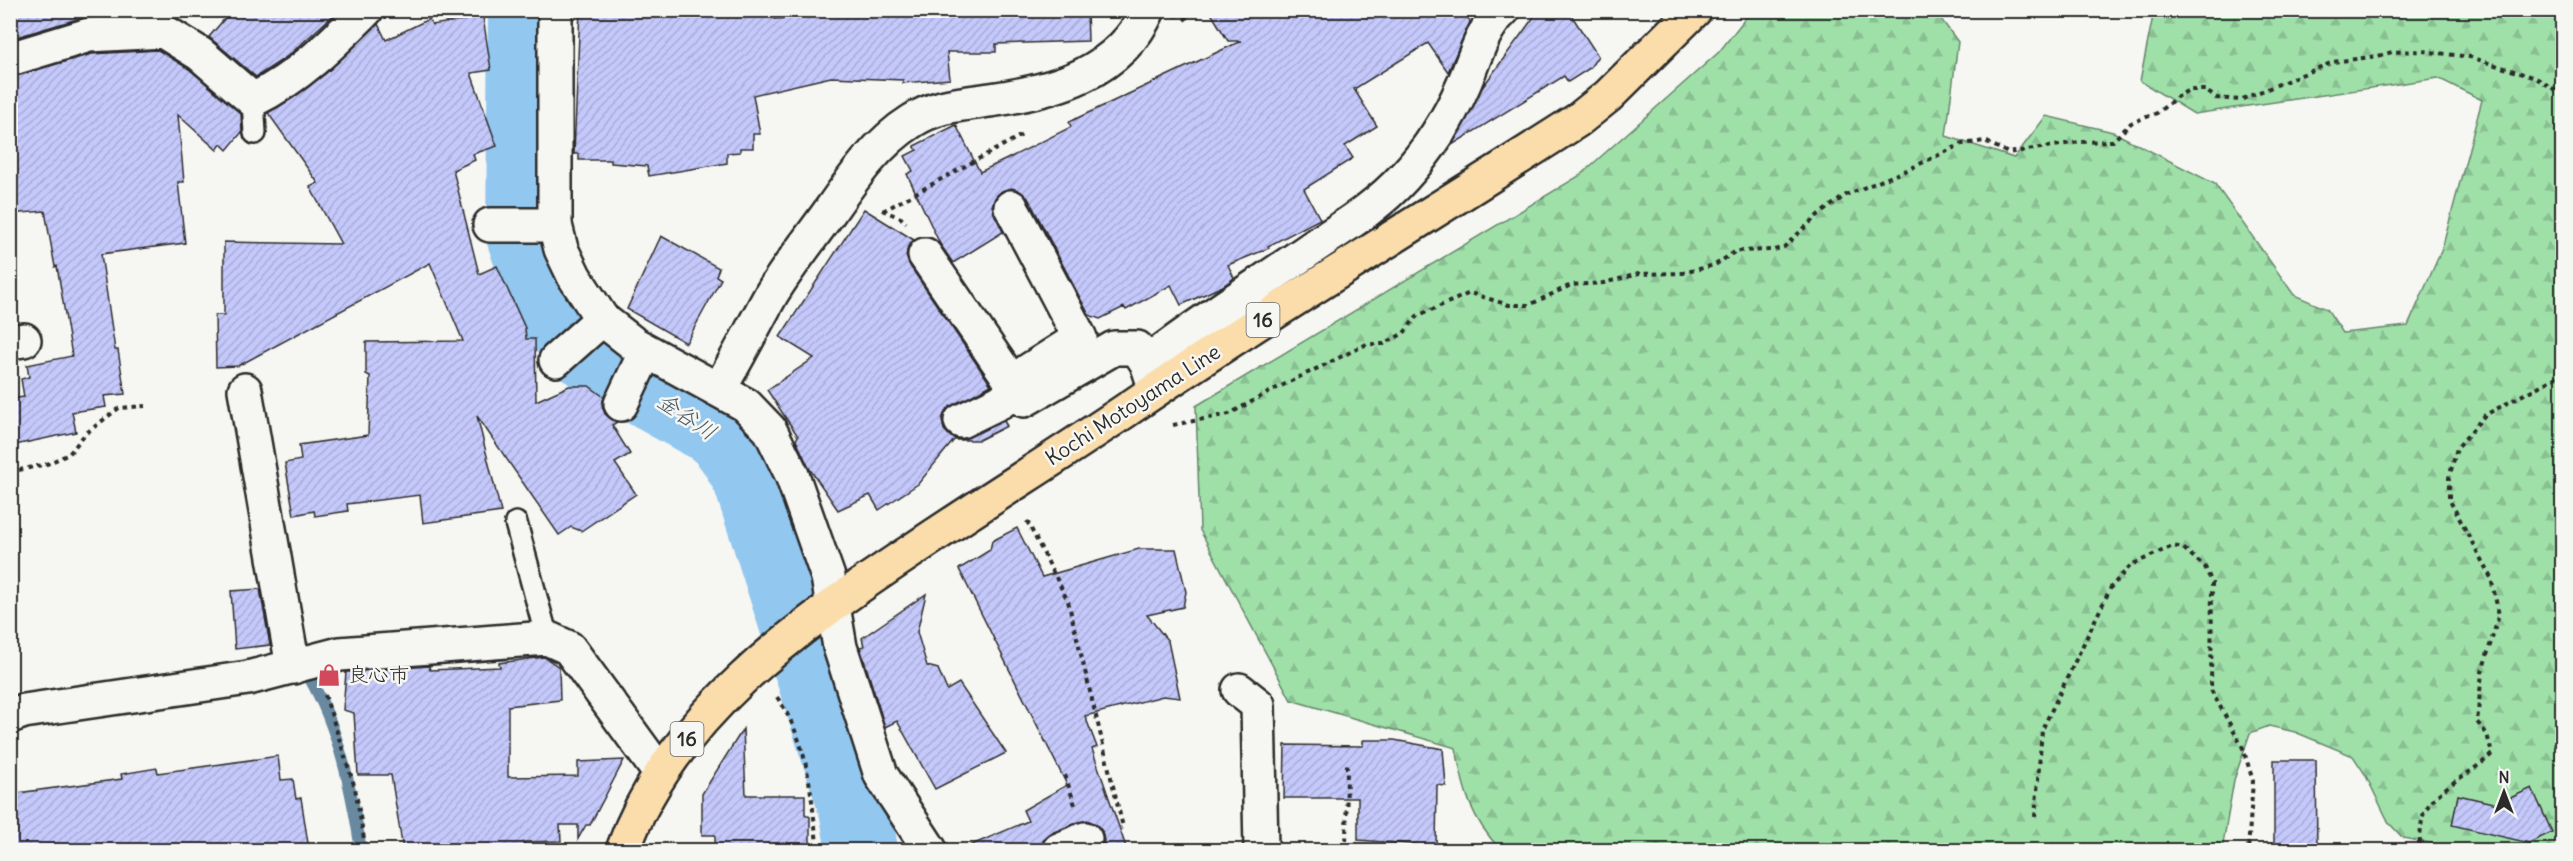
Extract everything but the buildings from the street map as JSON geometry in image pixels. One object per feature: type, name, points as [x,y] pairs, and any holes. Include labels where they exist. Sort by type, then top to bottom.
[{"type":"main road","name":"Kochi Motoyama Line","points":[[623,850],[635,817],[660,773],[729,694],[825,609],[1126,410],[1151,376],[1578,120],[1608,96],[1695,10]]},
{"type":"street","points":[[10,59],[140,21],[163,31],[200,54],[253,100],[275,89],[313,62],[366,10]]},
{"type":"street","points":[[555,10],[549,225],[597,324],[643,357],[719,389],[746,405],[770,430],[792,475],[828,577],[825,609],[840,647],[881,774],[930,850]]},
{"type":"street","points":[[719,389],[773,291],[858,172],[887,140],[912,120],[936,108],[993,100],[1077,80],[1100,68],[1123,50],[1142,25],[1149,10]]},
{"type":"street","points":[[926,255],[1024,400],[1114,348],[1137,348],[1151,376],[1250,288],[1367,213],[1389,194],[1420,158],[1438,130],[1462,88],[1488,27],[1503,10]]},
{"type":"street","points":[[961,421],[1000,402],[1017,390],[1028,371],[1080,338],[1011,207]]},
{"type":"street","points":[[490,225],[549,225]]},
{"type":"street","points":[[556,360],[597,324]]},
{"type":"street","points":[[621,404],[643,357]]},
{"type":"street","points":[[245,390],[299,671]]},
{"type":"street","points":[[10,716],[24,711],[299,671],[340,654],[547,638],[569,648],[660,773]]},
{"type":"street","points":[[1239,690],[1258,705],[1261,850]]},
{"type":"lane","points":[[253,100],[255,133]]},
{"type":"lane","points":[[516,523],[547,638]]},
{"type":"path","points":[[1126,410],[1153,426],[1183,425],[1229,414],[1367,344],[1384,344],[1404,333],[1417,316],[1470,293],[1509,305],[1530,305],[1571,285],[1603,283],[1639,274],[1683,273],[1715,265],[1736,251],[1774,250],[1784,247],[1818,214],[1846,195],[1962,144],[1985,141],[2008,153],[2079,142],[2113,141],[2131,123],[2157,113],[2189,90],[2205,90],[2216,98],[2240,100],[2333,62],[2379,56],[2392,51],[2423,51],[2470,57],[2498,64],[2536,78],[2562,94]]},
{"type":"path","points":[[844,191],[901,218],[926,255]]},
{"type":"path","points":[[2415,850],[2419,848],[2424,813],[2440,793],[2480,766],[2492,754],[2487,734],[2477,722],[2482,672],[2499,615],[2491,578],[2449,499],[2449,478],[2457,448],[2485,415],[2562,374]]},
{"type":"path","points":[[10,472],[47,464],[69,454],[85,434],[119,408],[145,406]]},
{"type":"path","points":[[1004,489],[1022,511],[1068,602],[1124,827],[1072,845]]},
{"type":"path","points":[[2035,817],[2042,730],[2111,587],[2131,565],[2173,546],[2183,548],[2205,567],[2212,583],[2211,690],[2243,748],[2253,781],[2248,850]]},
{"type":"path","points":[[299,671],[329,705],[355,788],[366,850]]},
{"type":"path","points":[[774,694],[789,715],[801,742],[811,781],[818,850]]},
{"type":"path","points":[[1346,850],[1347,765]]},
{"type":"green space","points":[[1751,11],[1935,11],[1958,42],[1946,136],[2014,158],[2046,116],[2113,132],[2215,184],[2294,295],[2327,309],[2343,333],[2408,326],[2442,249],[2482,100],[2438,78],[2194,114],[2140,81],[2154,11],[2562,11],[2562,850],[2468,850],[2403,838],[2389,823],[2365,774],[2353,756],[2295,732],[2269,726],[2250,733],[2234,780],[2222,850],[1501,850],[1475,815],[1465,791],[1456,748],[1291,700],[1200,530],[1196,406],[1579,176],[1719,52]]},
{"type":"waterway","name":"金谷川","points":[[524,10],[522,235],[540,285],[551,309],[578,345],[622,378],[711,428],[728,444],[739,462],[749,480],[855,809],[862,850]]},
{"type":"waterway","points":[[718,434],[722,406]]},
{"type":"waterway","points":[[309,677],[329,717],[343,761],[361,850]]},
{"type":"place","name":"良心市","points":[[329,675]]}]
